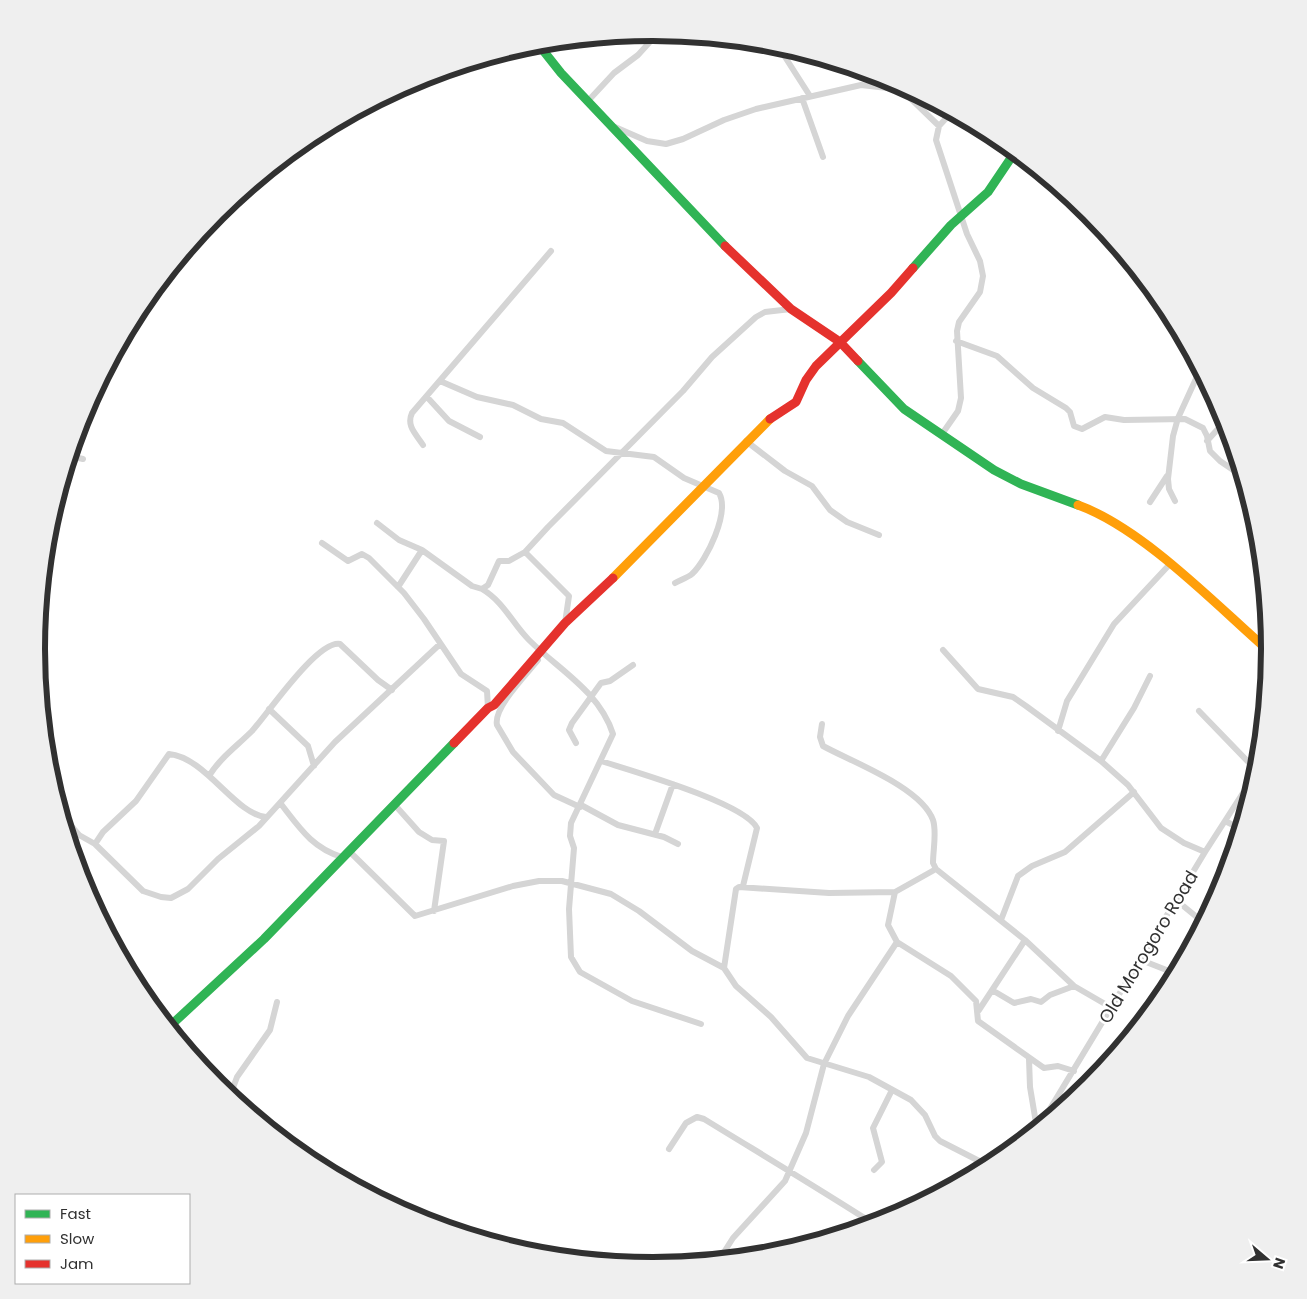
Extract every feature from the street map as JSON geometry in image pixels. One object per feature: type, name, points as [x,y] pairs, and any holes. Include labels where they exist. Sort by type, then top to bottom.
[{"type":"street","points":[[588,101],[614,73],[638,54],[649,41]]},
{"type":"street","points":[[544,51],[588,101],[694,214],[791,309],[840,342],[904,409],[981,463],[1021,484],[1100,513],[1114,522],[1170,564],[1262,645]]},
{"type":"street","points":[[784,56],[810,96]]},
{"type":"street","points":[[614,127],[647,141],[666,144],[683,139],[724,120],[756,109],[861,85],[885,88]]},
{"type":"street","points":[[802,98],[823,158]]},
{"type":"street","points":[[912,99],[939,126]]},
{"type":"street","points":[[942,434],[958,411],[961,398],[956,341],[959,322],[983,285],[980,261],[967,234],[936,140],[939,126],[947,117]]},
{"type":"street","points":[[678,844],[655,834],[618,825],[554,795],[513,752],[501,734],[496,720],[506,699],[565,623],[589,603],[746,441],[766,422],[796,402],[806,380],[816,366],[891,293],[944,232],[988,192],[1011,158]]},
{"type":"street","points":[[424,445],[410,427],[409,420],[551,251]]},
{"type":"street","points":[[482,589],[488,585],[499,561],[509,561],[526,552],[682,391],[712,357],[756,317],[765,312],[791,309]]},
{"type":"street","points":[[956,341],[997,356],[1034,388],[1066,408],[1070,412],[1074,426],[1078,428],[1082,429],[1105,417],[1124,420],[1165,421],[1178,418],[1191,421],[1203,428],[1210,451],[1234,470]]},
{"type":"street","points":[[1176,501],[1168,485],[1173,436],[1178,418],[1197,376]]},
{"type":"street","points":[[440,381],[477,397],[513,406],[541,419],[563,423],[601,449],[639,457],[654,458],[665,463],[684,478],[703,484],[718,493],[722,500],[719,526],[693,573],[675,583]]},
{"type":"street","points":[[427,397],[449,420],[480,437]]},
{"type":"street","points":[[1208,441],[1219,428]]},
{"type":"street","points":[[746,441],[785,471],[812,486],[830,510],[847,522],[879,535]]},
{"type":"street","points":[[77,458],[83,459]]},
{"type":"street","points":[[1150,502],[1168,472]]},
{"type":"street","points":[[377,523],[399,540],[422,550],[472,586],[482,589],[500,601],[529,639],[598,702],[613,734],[569,832],[574,848],[569,910],[571,957],[580,972],[632,1000],[701,1024]]},
{"type":"street","points":[[322,543],[348,561],[358,555],[365,556],[398,587],[424,620],[439,645],[461,674],[486,691],[488,708]]},
{"type":"street","points":[[398,587],[422,550]]},
{"type":"street","points":[[526,552],[568,596],[565,623]]},
{"type":"street","points":[[1058,731],[1067,702],[1114,624],[1170,564]]},
{"type":"street","points":[[209,776],[219,761],[252,731],[292,681],[328,646],[335,643],[340,644],[378,680],[392,690]]},
{"type":"street","points":[[72,827],[79,835],[95,844],[143,891],[171,898],[188,889],[218,859],[259,826],[281,804],[335,742],[439,645]]},
{"type":"street","points":[[943,650],[978,689],[1013,697],[1101,761],[1134,792],[1161,828],[1184,843],[1205,852]]},
{"type":"street","points":[[173,1023],[264,939],[488,708],[494,705],[543,651]]},
{"type":"street","points":[[576,743],[569,727],[603,681],[610,681],[633,665]]},
{"type":"street","points":[[1101,761],[1134,708],[1150,676]]},
{"type":"street","points":[[269,709],[308,746],[314,766]]},
{"type":"street","points":[[1199,711],[1251,763]]},
{"type":"street","points":[[822,724],[820,737],[823,746],[879,773],[908,792],[929,814],[933,821],[933,862],[936,869],[1025,940],[1074,986],[1112,1008]]},
{"type":"street","points":[[95,844],[103,832],[136,801],[169,754],[182,757],[209,776],[250,811],[266,817]]},
{"type":"street","points":[[601,761],[673,784],[735,810],[754,821],[757,828],[743,886]]},
{"type":"street","points":[[655,834],[673,784]]},
{"type":"street","name":"Old Morogoro Road","points":[[1048,1113],[1205,852],[1245,790]]},
{"type":"street","points":[[1001,920],[1018,876],[1032,866],[1065,852],[1134,792]]},
{"type":"street","points":[[281,804],[313,842],[325,852],[345,854],[415,916],[539,880],[572,883],[596,889],[622,900],[692,951],[724,968],[736,986],[771,1016],[807,1058],[862,1074],[911,1100],[920,1108],[935,1136],[940,1141],[981,1162]]},
{"type":"street","points":[[394,804],[419,832],[432,840],[444,842],[434,910]]},
{"type":"street","points":[[1225,821],[1235,826]]},
{"type":"street","points":[[724,968],[736,889],[743,886],[829,893],[895,892],[936,869]]},
{"type":"street","points":[[895,892],[888,925],[897,942],[951,976],[976,1000],[978,1021],[1029,1059],[1044,1068],[1058,1066],[1074,1071]]},
{"type":"street","points":[[1176,900],[1199,919]]},
{"type":"street","points":[[978,1012],[1025,940]]},
{"type":"street","points":[[722,1254],[733,1238],[792,1172],[806,1133],[824,1064],[848,1016],[897,942]]},
{"type":"street","points":[[1140,960],[1169,971]]},
{"type":"street","points":[[992,990],[1014,1003],[1031,999],[1041,1002],[1050,995],[1074,986]]},
{"type":"street","points":[[233,1089],[237,1077],[270,1030],[276,1002]]},
{"type":"street","points":[[1029,1059],[1030,1087],[1037,1122]]},
{"type":"street","points":[[874,1170],[882,1162],[882,1159],[873,1128],[892,1090]]},
{"type":"street","points":[[1059,1095],[1064,1099]]},
{"type":"street","points":[[669,1149],[686,1123],[697,1117],[792,1172],[866,1219]]},
{"type":"traffic: fast","points":[[544,51],[561,73],[725,246]]},
{"type":"traffic: fast","points":[[913,268],[951,225],[988,192],[1011,158]]},
{"type":"traffic: fast","points":[[858,361],[904,409],[994,470],[1021,484],[1078,505]]},
{"type":"traffic: fast","points":[[173,1023],[264,939],[454,743]]},
{"type":"traffic: slow","points":[[613,578],[770,419]]},
{"type":"traffic: slow","points":[[1078,505],[1103,516],[1154,550],[1262,644]]},
{"type":"traffic: jam","points":[[725,246],[791,309],[840,342],[858,361]]},
{"type":"traffic: jam","points":[[770,419],[796,402],[806,380],[816,366],[891,293],[913,268]]},
{"type":"traffic: jam","points":[[454,743],[488,708],[494,705],[565,623],[613,578]]}]
